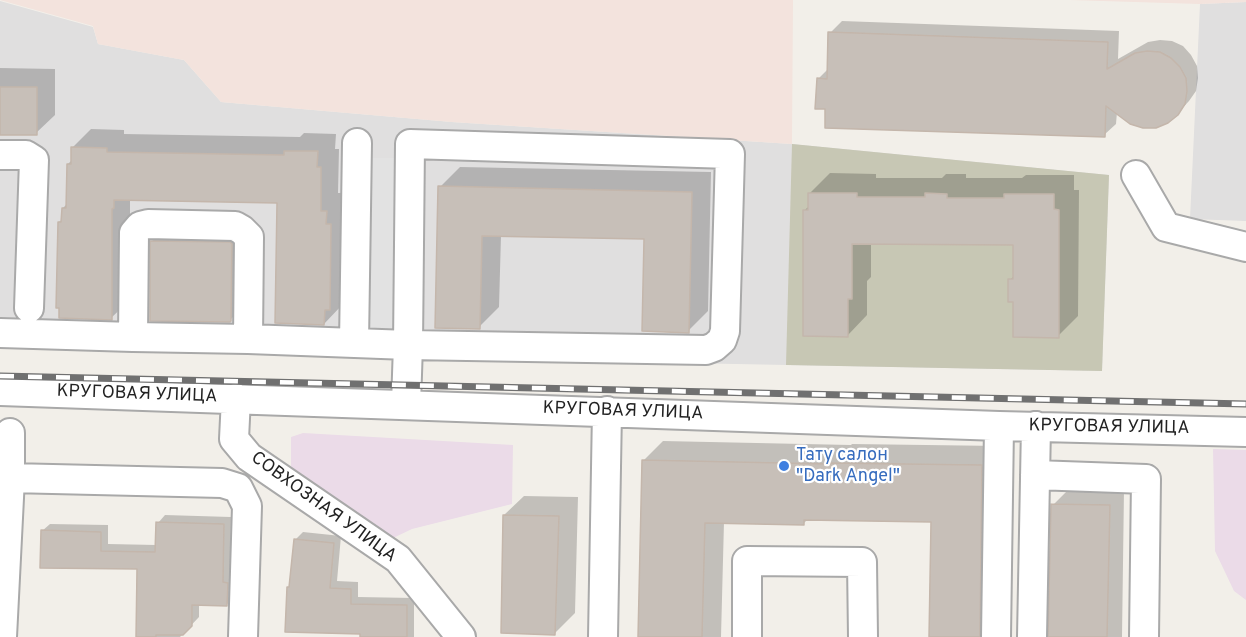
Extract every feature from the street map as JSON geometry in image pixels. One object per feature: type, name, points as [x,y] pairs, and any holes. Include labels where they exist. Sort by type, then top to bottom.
[{"type":"street","points":[[354,343],[357,142]]},
{"type":"street","points":[[0,333],[408,345],[706,350],[722,340],[725,331],[730,154],[410,144],[408,345],[406,404]]},
{"type":"street","points":[[0,155],[26,155],[34,160],[29,308]]},
{"type":"street","points":[[1136,175],[1167,227],[1246,247]]},
{"type":"street","points":[[133,337],[134,233],[140,226],[148,224],[235,226],[249,237],[248,339]]},
{"type":"street","name":"КРУГОВАЯ УЛИЦА","points":[[0,391],[999,426],[1246,432]]},
{"type":"street","name":"СОВХОЗНАЯ УЛИЦА","points":[[236,398],[234,439],[249,457],[398,559],[461,637]]},
{"type":"street","points":[[603,637],[607,411]]},
{"type":"street","points":[[996,637],[999,426]]},
{"type":"street","points":[[1032,637],[1036,426]]},
{"type":"street","points":[[2,637],[10,433]]},
{"type":"street","points":[[1035,475],[1146,479],[1144,637]]},
{"type":"street","points":[[10,478],[222,483],[238,488],[247,506],[243,637]]},
{"type":"street","points":[[747,637],[747,561],[862,562],[863,637]]},
{"type":"shaded area","points":[[0,0],[793,0],[792,144],[452,122],[221,102],[184,60],[98,44],[93,26]]},
{"type":"shaded area","points":[[1069,0],[1246,0],[1246,2],[1200,4]]},
{"type":"shaded area","points":[[0,1],[93,27],[98,44],[184,60],[221,102],[452,122],[792,144],[1109,175],[1102,371],[0,347]]},
{"type":"shaded area","points":[[1246,2],[1246,221],[1190,219],[1200,4]]},
{"type":"shaded area","points":[[792,144],[1109,175],[1102,371],[786,365]]},
{"type":"shaded area","points":[[363,158],[395,158],[394,336],[361,335]]},
{"type":"shaded area","points":[[303,433],[513,445],[512,504],[412,529],[391,539],[291,468],[291,437]]},
{"type":"shaded area","points":[[1213,449],[1246,450],[1246,600],[1234,591],[1215,551]]},
{"type":"building","points":[[828,32],[1108,42],[1107,69],[1135,53],[1160,52],[1180,67],[1186,78],[1185,104],[1178,115],[1168,123],[1156,128],[1143,128],[1130,124],[1106,106],[1105,137],[825,128],[825,109],[815,109],[817,78],[827,79]]},
{"type":"building","points":[[0,87],[37,87],[37,135],[0,135]]},
{"type":"building","points":[[71,147],[107,148],[107,152],[284,155],[284,151],[318,151],[317,167],[321,167],[321,211],[327,211],[326,224],[331,224],[330,310],[325,310],[324,325],[275,323],[277,203],[114,200],[112,209],[112,320],[59,318],[59,308],[56,308],[58,222],[61,222],[62,208],[66,208],[67,164],[71,164]]},
{"type":"building","points":[[438,186],[692,192],[689,333],[642,331],[644,239],[482,236],[480,329],[435,328]]},
{"type":"building","points":[[808,193],[857,193],[857,197],[925,197],[925,193],[947,194],[947,198],[1004,198],[1004,194],[1054,194],[1054,209],[1059,210],[1059,338],[1013,337],[1013,302],[1008,302],[1008,279],[1013,279],[1013,245],[852,244],[852,299],[848,299],[848,337],[803,336],[803,210],[808,210]]},
{"type":"building","points":[[150,241],[230,242],[232,244],[230,322],[150,321]]},
{"type":"building","points":[[642,460],[982,465],[980,637],[929,637],[931,522],[804,520],[804,525],[705,523],[702,637],[638,637]]},
{"type":"building","points":[[1051,504],[1110,505],[1107,637],[1048,637]]},
{"type":"building","points":[[503,515],[559,516],[555,635],[501,633]]},
{"type":"building","points":[[156,522],[224,524],[223,582],[228,583],[227,606],[192,605],[192,626],[183,635],[136,637],[137,569],[40,568],[41,530],[101,532],[101,551],[155,552]]},
{"type":"building","points":[[294,539],[334,543],[330,588],[351,589],[351,604],[407,605],[407,637],[360,637],[360,634],[285,632],[287,587],[289,587]]},
{"type":"railway","points":[[0,376],[1246,404]]},
{"type":"place","name":"Тату салон \"Dark Angel\"","points":[[784,466]]}]
